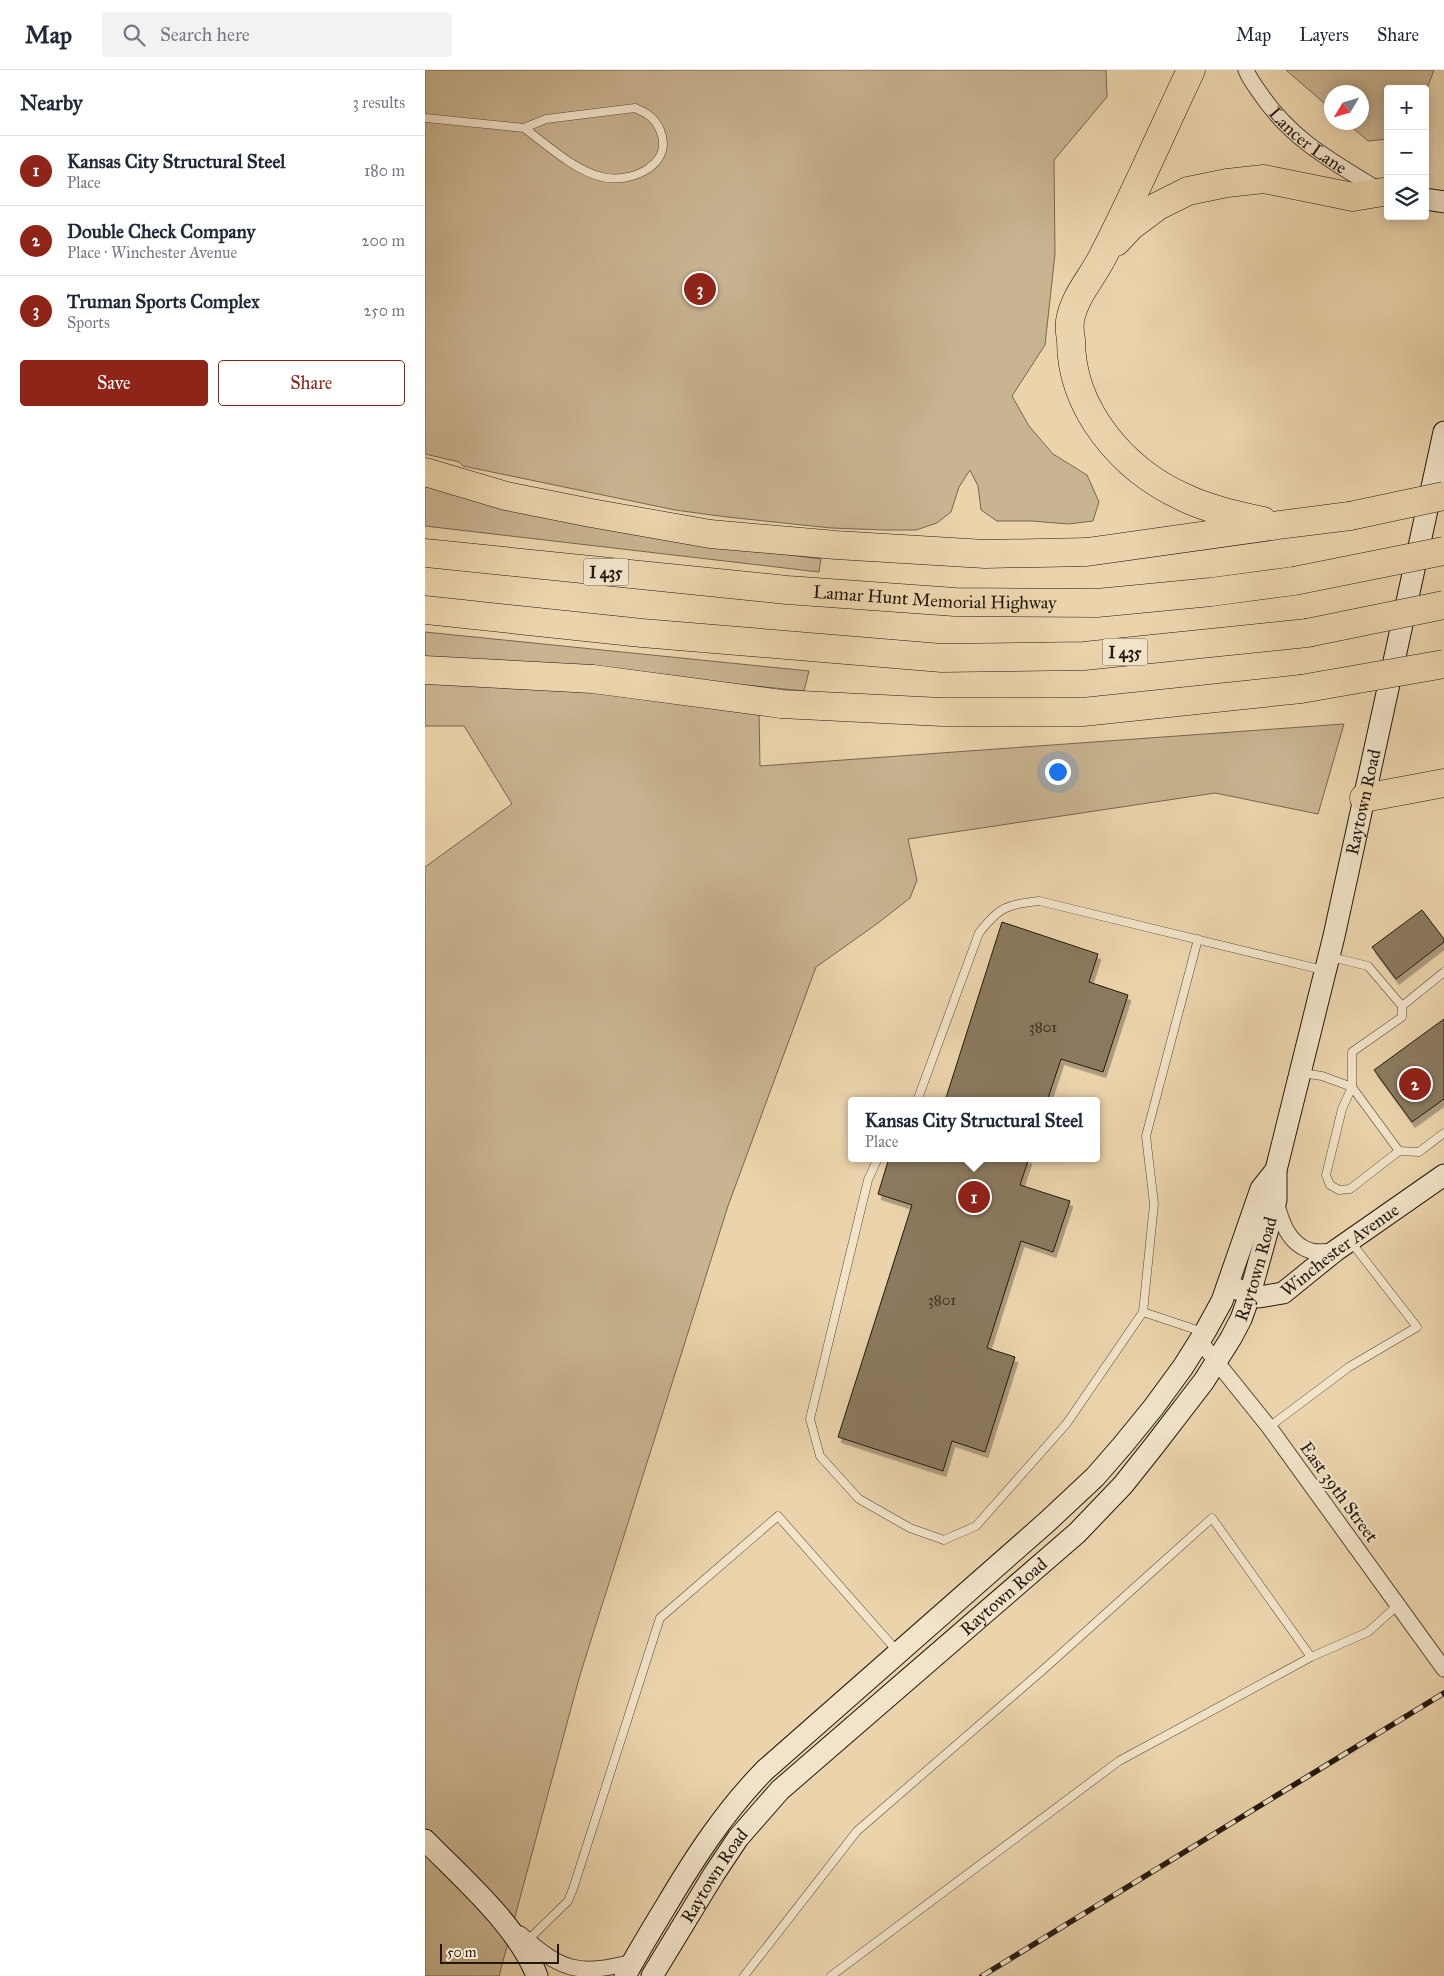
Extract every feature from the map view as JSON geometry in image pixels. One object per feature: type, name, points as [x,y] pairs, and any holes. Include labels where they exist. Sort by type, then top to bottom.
[{"type":"highway","points":[[1191,70],[1103,256],[1079,296],[1070,321],[1071,358],[1079,390],[1095,422],[1115,447],[1146,474],[1183,497],[1226,512],[1279,525]]},
{"type":"highway","points":[[1103,256],[1131,226],[1158,206],[1188,191],[1227,183],[1265,179],[1353,196],[1384,193]]},
{"type":"highway","points":[[425,472],[506,496],[710,534],[836,545],[985,554],[1087,552],[1350,516],[1444,496]]},
{"type":"highway","name":"Lamar Hunt Memorial Highway","points":[[425,553],[787,590],[955,602],[1097,603],[1211,592],[1294,581],[1444,550]]},
{"type":"highway","name":"I 435","points":[[425,610],[642,633],[942,658],[1084,656],[1307,633],[1444,605]]},
{"type":"highway","points":[[425,670],[593,679],[781,704],[942,712],[1083,712],[1301,689],[1444,664]]},
{"type":"highway","points":[[1363,798],[1444,783]]},
{"type":"main road","points":[[1429,200],[1444,202]]},
{"type":"main road","name":"Raytown Road","points":[[652,1976],[738,1838],[780,1790],[1077,1533],[1123,1485],[1217,1362],[1241,1319],[1250,1294],[1276,1200],[1276,1170],[1327,964],[1444,432]]},
{"type":"main road","name":"Raytown Road","points":[[629,1969],[710,1835],[747,1788],[1048,1521],[1095,1476],[1153,1408],[1183,1368],[1222,1301],[1261,1189],[1276,1170]]},
{"type":"main road","name":"Winchester Avenue","points":[[1228,1286],[1259,1297],[1283,1293],[1343,1246],[1444,1175]]},
{"type":"main road","points":[[977,1584],[994,1605]]},
{"type":"main road","points":[[763,1772],[780,1790]]},
{"type":"main road","points":[[425,1840],[500,1917],[520,1945],[537,1976]]},
{"type":"street","name":"Lancer Lane","points":[[1246,70],[1274,114],[1293,133],[1321,155],[1384,192]]},
{"type":"street","points":[[1276,1200],[1283,1227],[1296,1242],[1311,1251],[1343,1246]]},
{"type":"street","name":"East 39th Street","points":[[1202,1336],[1217,1362],[1269,1427],[1444,1669]]},
{"type":"street","name":"Raytown Road","points":[[500,1917],[551,1960],[566,1968],[577,1971],[629,1969]]},
{"type":"lane","points":[[425,118],[523,128],[546,120],[635,108],[646,112],[656,122],[663,137],[663,152],[657,162],[647,170],[628,178],[603,177],[584,170],[523,128]]},
{"type":"lane","points":[[918,1097],[979,933],[992,916],[1009,905],[1039,901],[1197,939],[1327,964],[1368,966],[1402,1006],[1402,1017],[1353,1052],[1352,1088],[1342,1108],[1325,1175],[1331,1185],[1339,1190],[1350,1188],[1399,1152],[1419,1152],[1444,1133]]},
{"type":"lane","points":[[876,1162],[868,1180],[810,1419],[820,1456],[859,1500],[910,1528],[944,1540],[976,1526],[1067,1423],[1143,1312],[1154,1204],[1146,1136],[1197,939]]},
{"type":"lane","points":[[1402,1006],[1444,972]]},
{"type":"lane","points":[[1300,1073],[1322,1076],[1352,1088],[1399,1152]]},
{"type":"lane","points":[[1269,1427],[1349,1367],[1417,1327],[1343,1246]]},
{"type":"lane","points":[[1143,1312],[1202,1336]]},
{"type":"lane","points":[[527,1941],[568,1901],[573,1889],[660,1618],[778,1516],[899,1653]]},
{"type":"lane","points":[[744,1976],[857,1831],[1044,1669],[1212,1518],[1311,1657]]},
{"type":"lane","points":[[831,1976],[1119,1761],[1311,1657],[1368,1632],[1398,1605]]},
{"type":"shaded area","points":[[425,70],[1106,70],[1107,97],[1054,160],[1055,254],[1045,345],[1012,396],[1029,426],[1053,454],[1087,475],[1099,502],[1093,521],[1068,524],[997,521],[981,510],[978,486],[970,470],[959,487],[951,512],[937,523],[916,530],[885,530],[831,528],[675,510],[463,466],[459,462],[425,454]]},
{"type":"shaded area","points":[[1286,70],[1434,70],[1428,85],[1384,85],[1384,139],[1368,141],[1355,130],[1369,130],[1369,85],[1324,85],[1324,103]]},
{"type":"shaded area","points":[[425,484],[664,539],[821,559],[819,572],[425,526]]},
{"type":"shaded area","points":[[425,632],[809,671],[804,691],[657,676],[425,658]]},
{"type":"shaded area","points":[[425,681],[541,685],[759,714],[760,766],[1344,724],[1318,814],[1215,793],[908,839],[917,880],[910,898],[816,967],[728,1206],[580,1675],[499,1976],[425,1976],[425,867],[512,804],[464,726],[425,726]]},
{"type":"building","points":[[1422,910],[1444,939],[1444,942],[1396,979],[1372,947]]},
{"type":"building","points":[[1002,922],[1098,954],[1089,982],[1128,995],[1103,1072],[1061,1059],[1048,1097],[946,1097]]},
{"type":"building","points":[[1444,1019],[1444,1099],[1412,1122],[1374,1070]]},
{"type":"building","points":[[888,1162],[1028,1162],[1020,1185],[1070,1201],[1053,1252],[1021,1241],[987,1348],[1015,1357],[985,1452],[952,1441],[943,1471],[838,1437],[912,1205],[878,1194]]},
{"type":"railway","points":[[982,1976],[1444,1693]]},
{"type":"place","name":"Truman Sports Complex","points":[[700,289]]},
{"type":"place","name":"Double Check Company","points":[[1415,1084]]},
{"type":"place","name":"Kansas City Structural Steel","points":[[974,1197]]}]
